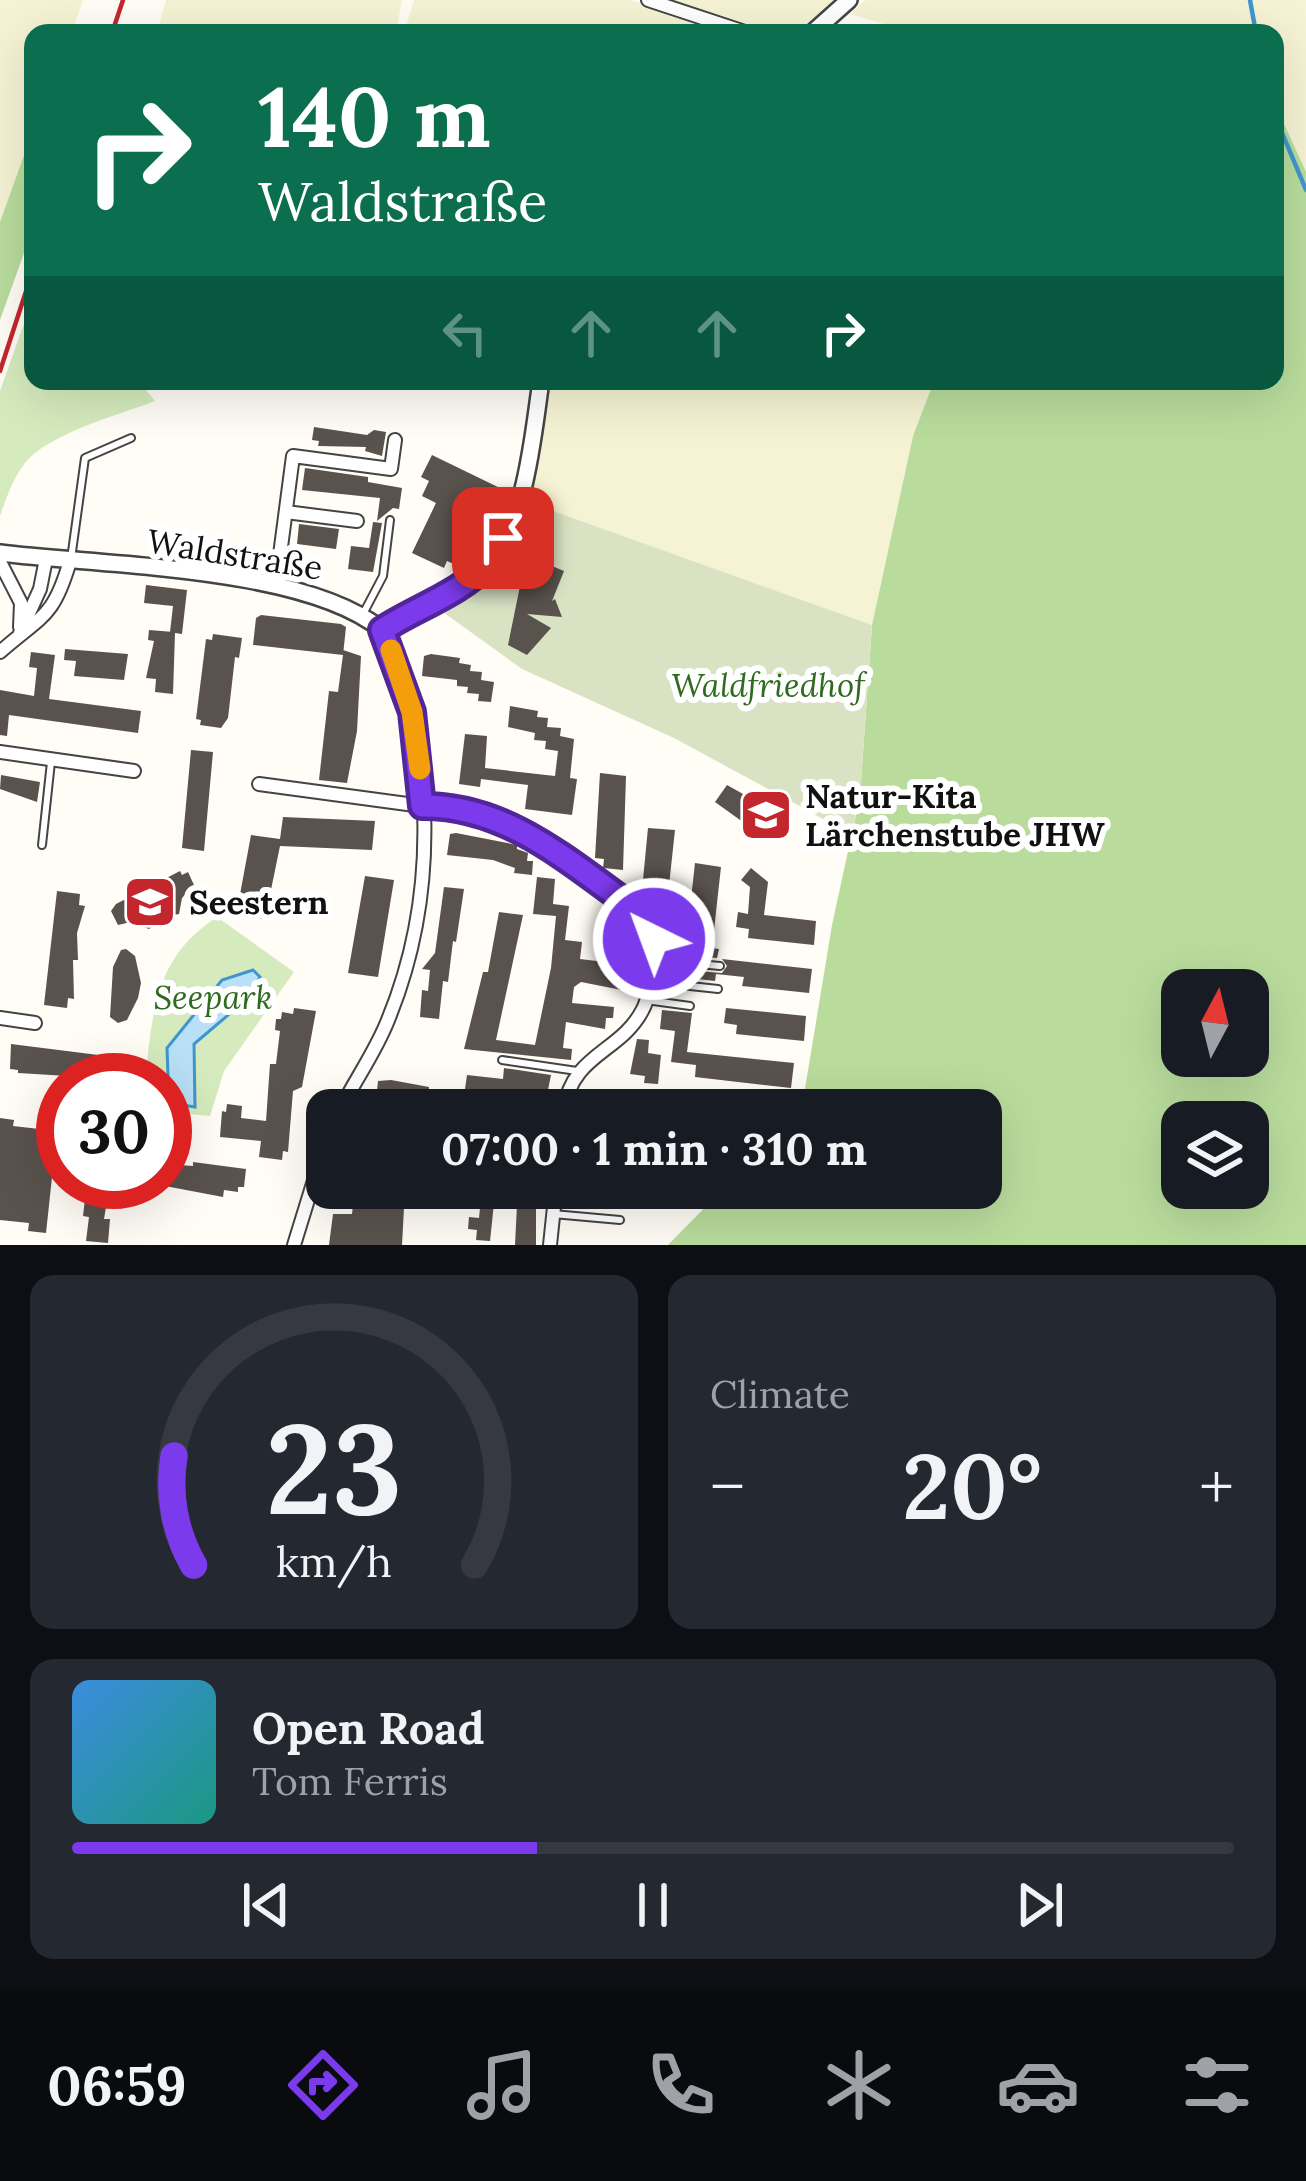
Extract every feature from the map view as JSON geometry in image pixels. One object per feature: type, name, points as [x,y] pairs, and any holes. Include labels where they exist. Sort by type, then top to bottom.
[{"type":"street","points":[[648,0],[721,24]]},
{"type":"street","points":[[822,24],[849,0]]},
{"type":"street","points":[[351,1089],[386,1025],[407,962],[425,855],[412,712],[382,630],[488,563],[515,513],[540,390]]},
{"type":"street","points":[[276,585],[293,456],[392,469],[395,440]]},
{"type":"street","points":[[286,512],[357,521]]},
{"type":"street","name":"Waldstraße","points":[[0,553],[276,585],[323,596],[382,630]]},
{"type":"street","points":[[19,634],[40,589],[46,559]]},
{"type":"street","points":[[0,652],[45,618],[62,590],[70,561]]},
{"type":"street","points":[[0,562],[21,603],[19,634]]},
{"type":"street","points":[[0,752],[134,771]]},
{"type":"street","points":[[260,784],[422,806],[454,806],[490,815],[638,911],[654,934],[646,1000],[626,1031],[577,1071],[571,1089]]},
{"type":"street","points":[[0,1018],[35,1023]]},
{"type":"street","points":[[294,1245],[306,1206]]},
{"type":"street","points":[[550,1245],[554,1209]]},
{"type":"lane","points":[[70,561],[85,458],[131,438]]},
{"type":"lane","points":[[363,615],[383,576],[389,520]]},
{"type":"lane","points":[[42,845],[51,759]]},
{"type":"lane","points":[[652,959],[720,966]]},
{"type":"lane","points":[[649,981],[718,989]]},
{"type":"lane","points":[[646,1000],[690,1006]]},
{"type":"lane","points":[[502,1060],[577,1071]]},
{"type":"lane","points":[[553,1214],[620,1220]]},
{"type":"shaded area","points":[[0,0],[83,0],[74,24],[24,24],[24,155],[0,222]]},
{"type":"shaded area","points":[[166,0],[402,0],[398,24],[159,24]]},
{"type":"shaded area","points":[[414,0],[631,0],[702,24],[407,24]]},
{"type":"shaded area","points":[[671,0],[834,0],[806,24],[744,24]]},
{"type":"shaded area","points":[[865,0],[1306,0],[1306,172],[1284,124],[1284,24],[884,24],[850,14]]},
{"type":"shaded area","points":[[547,390],[931,390],[913,436],[872,625],[528,502]]},
{"type":"green space","points":[[1284,124],[1306,172],[1306,1245],[668,1245],[703,1209],[1002,1209],[1002,1089],[805,1089],[832,925],[860,796],[872,625],[913,436],[931,390],[1284,390]]},
{"type":"green space","points":[[24,155],[24,253],[0,320],[0,222]]},
{"type":"green space","points":[[24,323],[24,390],[146,390],[155,401],[67,434],[36,452],[17,475],[0,516],[0,391]]},
{"type":"green space","name":"Waldfriedhof","points":[[528,502],[872,625],[860,796],[851,834],[674,738],[522,669],[440,610],[498,564]]},
{"type":"green space","name":"Seepark","points":[[217,917],[294,972],[224,1071],[210,1116],[192,1114],[192,1053],[149,1053],[160,988],[180,950]]},
{"type":"water","points":[[253,970],[260,977],[247,999],[194,1044],[192,1107],[192,1053],[167,1053],[167,1048],[222,980]]},
{"type":"building","points":[[314,427],[367,435],[374,430],[386,432],[382,456],[365,451],[366,447],[318,446],[319,441],[312,440]]},
{"type":"building","points":[[432,455],[502,489],[497,512],[482,504],[456,565],[447,561],[444,568],[412,553],[436,503],[422,496],[429,481],[421,477]]},
{"type":"building","points":[[305,468],[368,477],[368,482],[402,488],[399,509],[393,508],[377,521],[380,498],[302,490]]},
{"type":"building","points":[[373,522],[382,523],[373,572],[348,569],[351,546],[369,548]]},
{"type":"building","points":[[299,524],[339,529],[336,549],[297,544]]},
{"type":"building","points":[[531,566],[564,571],[552,601],[555,599],[562,617],[527,614],[551,628],[527,655],[508,645],[520,586],[528,587]]},
{"type":"building","points":[[146,585],[187,590],[182,634],[175,633],[173,694],[155,692],[156,679],[146,678],[154,641],[148,640],[149,630],[170,632],[173,606],[144,603]]},
{"type":"building","points":[[256,618],[341,624],[346,627],[344,650],[361,656],[357,731],[347,783],[319,780],[329,691],[338,692],[343,655],[253,645]]},
{"type":"building","points":[[213,634],[242,638],[239,658],[235,657],[228,718],[221,728],[200,725],[201,720],[196,719],[206,639],[212,640]]},
{"type":"building","points":[[65,649],[128,654],[124,680],[74,676],[76,661],[64,660]]},
{"type":"building","points":[[31,652],[55,655],[49,699],[141,711],[138,733],[9,715],[7,736],[0,735],[0,690],[34,696],[37,668],[29,667]]},
{"type":"building","points":[[424,656],[460,658],[459,663],[471,665],[470,671],[482,672],[481,680],[494,682],[491,702],[478,701],[479,694],[467,693],[468,687],[457,686],[457,680],[422,676]]},
{"type":"building","points":[[510,706],[538,711],[537,717],[548,718],[547,727],[561,728],[560,736],[574,739],[570,778],[577,779],[572,815],[525,809],[528,785],[481,779],[480,787],[459,784],[465,734],[487,736],[485,768],[555,776],[558,751],[545,749],[546,741],[534,740],[535,733],[508,727]]},
{"type":"building","points":[[191,750],[213,752],[204,851],[182,848]]},
{"type":"building","points":[[600,773],[626,776],[623,870],[603,868],[604,859],[595,858]]},
{"type":"building","points":[[1,775],[40,782],[37,802],[0,789]]},
{"type":"building","points":[[727,785],[761,804],[747,825],[715,802]]},
{"type":"building","points":[[283,817],[375,821],[372,850],[280,846],[265,919],[236,916],[251,835],[280,839]]},
{"type":"building","points":[[648,828],[675,830],[667,904],[650,903],[651,891],[642,890]]},
{"type":"building","points":[[450,834],[517,845],[528,853],[527,861],[533,861],[532,875],[514,873],[515,868],[493,860],[447,855]]},
{"type":"building","points":[[695,863],[721,867],[712,948],[719,949],[717,958],[673,954],[675,944],[695,946],[698,927],[688,926]]},
{"type":"building","points":[[751,868],[768,882],[764,915],[816,921],[814,945],[748,938],[749,929],[736,927],[738,912],[748,914],[750,887],[741,880]]},
{"type":"building","name":"Seestern","points":[[180,871],[182,875],[188,872],[194,885],[182,898],[179,914],[164,917],[149,929],[131,922],[118,925],[111,911],[116,904]]},
{"type":"building","points":[[365,876],[394,880],[378,977],[348,973]]},
{"type":"building","points":[[537,877],[555,879],[553,904],[569,906],[565,940],[582,942],[580,959],[613,963],[615,947],[638,949],[632,992],[581,982],[574,987],[572,1003],[614,1007],[605,1029],[566,1022],[563,1048],[572,1049],[571,1060],[464,1049],[483,972],[488,972],[499,912],[523,915],[496,1040],[535,1045],[556,916],[533,914]]},
{"type":"building","points":[[444,887],[464,889],[456,942],[448,982],[443,981],[439,1019],[420,1017],[422,990],[428,991],[430,970],[422,969],[435,953]]},
{"type":"building","points":[[57,891],[80,894],[79,905],[85,906],[77,933],[78,960],[73,960],[74,999],[68,998],[67,1008],[44,1005]]},
{"type":"building","points":[[126,949],[135,956],[141,983],[127,1020],[118,1023],[110,1017],[113,967]]},
{"type":"building","points":[[722,959],[812,969],[809,993],[742,986],[744,977],[716,974],[715,981],[671,976],[672,969],[722,973],[727,966]]},
{"type":"building","points":[[294,1008],[316,1011],[302,1087],[293,1091],[288,1152],[283,1151],[282,1160],[259,1157],[261,1141],[220,1137],[222,1111],[226,1112],[227,1104],[242,1106],[241,1118],[266,1121],[270,1064],[276,1064],[280,1031],[275,1030],[276,1019],[281,1019],[282,1012],[293,1014]]},
{"type":"building","points":[[726,1008],[806,1016],[804,1041],[736,1034],[737,1025],[724,1023]]},
{"type":"building","points":[[662,1010],[692,1013],[687,1052],[794,1063],[791,1088],[695,1077],[696,1065],[671,1062],[675,1031],[660,1029]]},
{"type":"building","points":[[637,1039],[649,1040],[648,1053],[661,1055],[658,1084],[644,1083],[645,1076],[630,1074]]},
{"type":"building","points":[[11,1044],[82,1053],[36,1053],[36,1074],[10,1069]]},
{"type":"building","points":[[504,1068],[551,1075],[548,1089],[465,1089],[467,1075],[503,1079]]},
{"type":"building","points":[[391,1080],[429,1089],[377,1089],[378,1081]]},
{"type":"building","points":[[0,1118],[14,1120],[13,1126],[36,1129],[36,1209],[49,1209],[46,1233],[28,1231],[29,1223],[0,1220]]},
{"type":"building","points":[[193,1162],[246,1169],[244,1187],[238,1187],[238,1192],[224,1190],[223,1197],[192,1191]]},
{"type":"building","points":[[84,1209],[105,1209],[104,1219],[110,1219],[108,1243],[86,1241],[89,1217],[83,1216]]},
{"type":"building","points":[[353,1209],[404,1209],[402,1245],[329,1245],[333,1214],[352,1214]]},
{"type":"building","points":[[480,1209],[493,1209],[490,1241],[476,1240],[477,1230],[468,1229],[469,1217],[479,1218]]},
{"type":"building","points":[[517,1209],[536,1209],[536,1245],[515,1245]]},
{"type":"waterway","points":[[1250,0],[1254,24]]},
{"type":"waterway","points":[[1284,137],[1306,190]]},
{"type":"railway","points":[[115,24],[123,0]]},
{"type":"railway","points":[[0,371],[24,298]]},
{"type":"slow traffic","points":[[391,650],[412,712],[420,769]]},
{"type":"place","name":"Natur-Kita Lärchenstube JHW","points":[[766,815]]},
{"type":"place","name":"Seestern","points":[[150,902]]},
{"type":"route","points":[[503,538],[488,563],[382,630],[412,712],[422,806],[454,806],[490,815],[522,832],[638,911],[654,939]]}]
